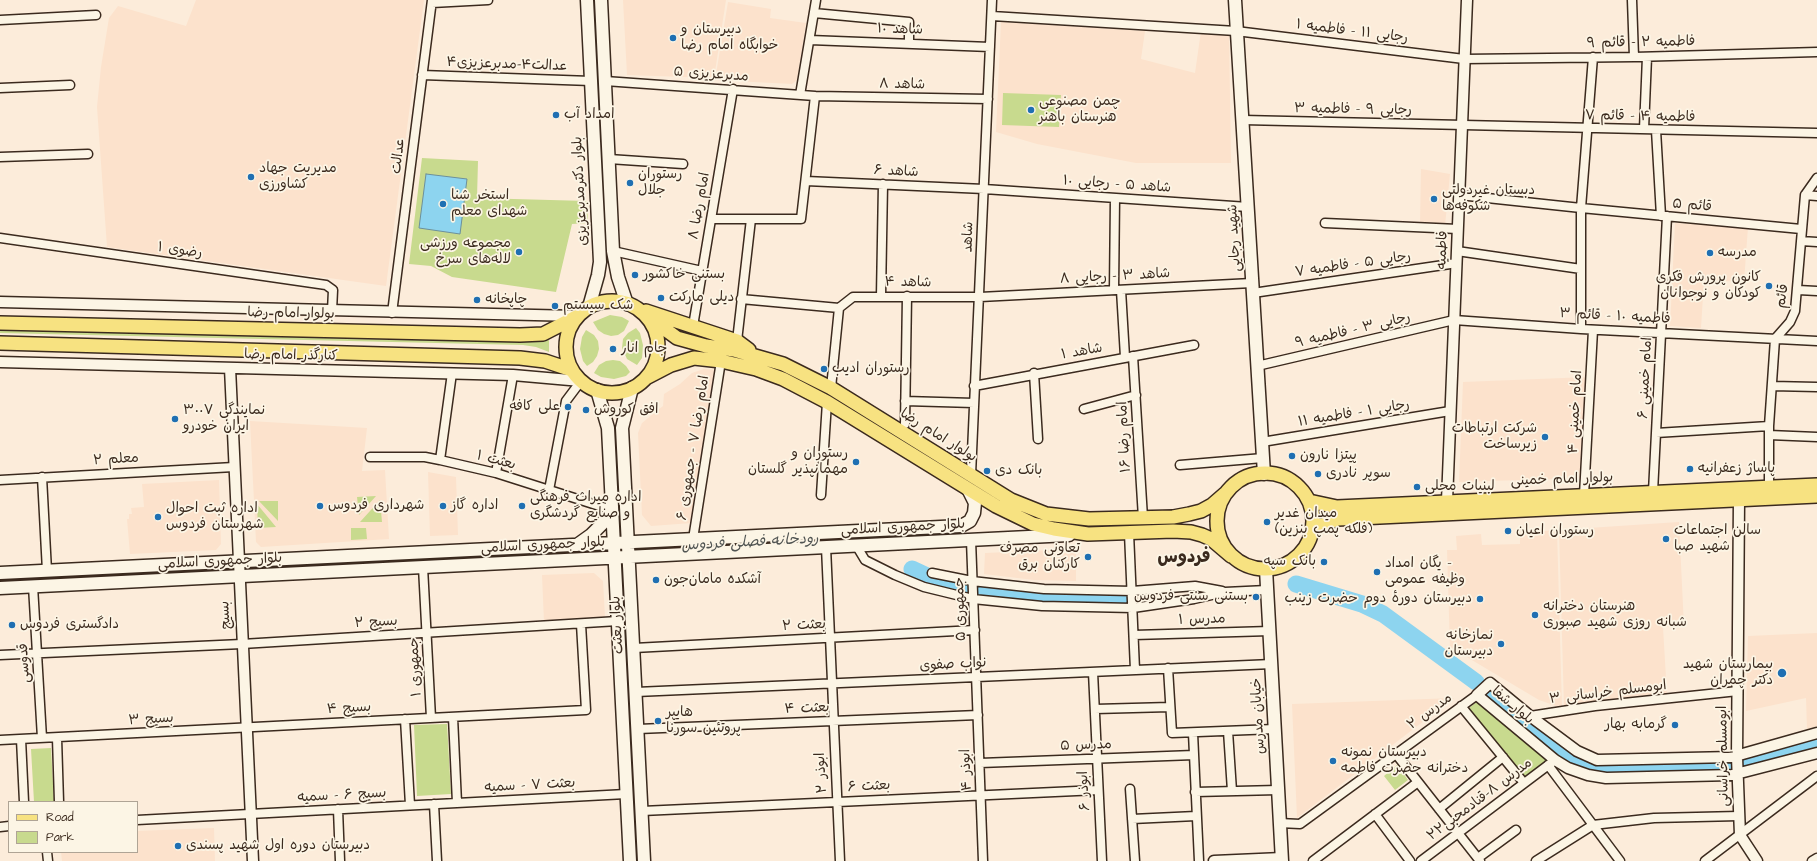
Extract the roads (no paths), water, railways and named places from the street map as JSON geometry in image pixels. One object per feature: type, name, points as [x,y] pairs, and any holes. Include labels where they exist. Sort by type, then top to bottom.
[{"type":"main road","name":"بلوار دکترمدبرعزیزی","points":[[586,0],[600,262],[590,307]]},
{"type":"main road","name":"بلوار دکترمدبرعزیزی","points":[[601,0],[610,159],[613,251],[618,277],[634,308]]},
{"type":"main road","name":"شهید رجایی","points":[[1235,0],[1264,474]]},
{"type":"main road","points":[[634,308],[652,324],[657,338],[658,352],[654,366],[646,378],[632,388],[620,392],[608,393],[597,390],[581,381],[572,370],[567,357],[566,342],[570,328],[578,316],[590,307],[602,302],[614,301],[693,326],[736,341],[755,355]]},
{"type":"main road","name":"بولوار امام رضا","points":[[634,308],[677,338],[706,346],[755,355],[783,364],[831,388],[1011,500],[1046,514],[1089,519],[1142,518],[1189,514],[1212,505],[1227,492]]},
{"type":"main road","name":"بولوار امام رضا","points":[[0,323],[520,335],[544,334],[578,316]]},
{"type":"main road","points":[[0,343],[520,358],[545,361],[572,370]]},
{"type":"main road","name":"بولوار امام رضا","points":[[646,378],[671,364],[694,358],[721,361],[756,369],[783,379],[827,402],[996,506],[1033,524],[1088,534],[1173,531],[1202,535],[1212,539],[1231,556]]},
{"type":"main road","name":"بلوار بعثت","points":[[632,388],[622,428],[644,861]]},
{"type":"main road","name":"بلوار بعثت","points":[[597,390],[608,428],[630,861]]},
{"type":"main road","points":[[1264,474],[1278,475],[1291,481],[1301,490],[1309,501],[1313,515],[1312,529],[1307,545],[1296,558],[1282,566],[1266,569],[1247,565],[1231,556],[1220,538],[1217,518],[1220,504],[1227,492],[1237,482],[1250,476],[1264,474]]},
{"type":"main road","name":"بولوار امام خمینی","points":[[1309,501],[1337,507],[1817,485]]},
{"type":"main road","name":"بلوار جمهوری اسلامی","points":[[0,573],[961,526],[970,521],[974,513],[975,503],[968,488]]},
{"type":"main road","name":"بولوار امام خمینی","points":[[1312,529],[1338,519],[1817,496]]},
{"type":"main road","points":[[577,545],[591,536],[612,510]]},
{"type":"main road","points":[[855,531],[856,545]]},
{"type":"main road","name":"بلوار جمهوری اسلامی","points":[[0,588],[1088,534]]},
{"type":"main road","name":"خیابان مدرس","points":[[1266,569],[1281,860]]},
{"type":"street","points":[[432,2],[488,0]]},
{"type":"street","points":[[800,95],[816,0]]},
{"type":"street","name":"شاهد","points":[[972,475],[974,386],[980,297],[992,0]]},
{"type":"street","name":"فاطمیه","points":[[1447,501],[1467,0]]},
{"type":"street","points":[[1632,0],[1634,57]]},
{"type":"street","name":"عدالت","points":[[392,313],[432,2]]},
{"type":"street","points":[[814,13],[909,22],[909,44]]},
{"type":"street","points":[[0,20],[96,15]]},
{"type":"street","name":"رجایی ۱۱ - فاطمیه ۱","points":[[992,16],[1236,31],[1464,59]]},
{"type":"street","name":"شاهد ۱۰","points":[[810,40],[990,47]]},
{"type":"street","name":"فاطمیه ۲ - قائم ۹","points":[[1464,59],[1647,57],[1817,52]]},
{"type":"street","points":[[1581,329],[1581,208],[1593,57]]},
{"type":"street","points":[[1644,129],[1647,57]]},
{"type":"street","name":"عدالت۴-مدبرعزیزی۴","points":[[422,75],[591,81]]},
{"type":"street","name":"مدبرعزیزی ۵","points":[[605,81],[815,96]]},
{"type":"street","points":[[0,88],[70,85]]},
{"type":"street","name":"امام رضا ۸","points":[[693,326],[710,219],[734,90]]},
{"type":"street","points":[[710,219],[800,219],[806,180],[815,96]]},
{"type":"street","name":"شاهد ۸","points":[[815,96],[988,99]]},
{"type":"street","name":"رجایی ۹ - فاطمیه ۳","points":[[1243,120],[1463,125]]},
{"type":"street","name":"فاطمیه ۴ - قائم ۷","points":[[1463,125],[1817,133]]},
{"type":"street","name":"امام خمینی ۶","points":[[1653,492],[1661,333],[1664,216],[1656,130]]},
{"type":"street","points":[[0,158],[88,154]]},
{"type":"street","points":[[610,159],[683,164]]},
{"type":"street","points":[[1804,195],[1817,178]]},
{"type":"street","name":"شاهد ۶","points":[[806,180],[984,189]]},
{"type":"street","points":[[881,296],[883,184]]},
{"type":"street","name":"شاهد ۵ - رجایی ۱۰","points":[[984,189],[1248,207]]},
{"type":"street","name":"قائم ۵","points":[[1459,195],[1801,229]]},
{"type":"street","points":[[1804,195],[1817,196]]},
{"type":"street","name":"قائم","points":[[1774,339],[1790,322],[1795,311],[1798,290],[1804,195]]},
{"type":"street","points":[[1115,198],[1117,290],[1125,357]]},
{"type":"street","points":[[736,341],[751,219]]},
{"type":"street","points":[[1325,223],[1458,229]]},
{"type":"street","name":"رضوی ۱","points":[[0,238],[326,285],[333,290],[332,311]]},
{"type":"street","points":[[1801,241],[1817,242]]},
{"type":"street","points":[[613,251],[702,271]]},
{"type":"street","points":[[1457,251],[1581,269]]},
{"type":"street","name":"رجایی ۵ - فاطمیه ۷","points":[[1253,288],[1456,263]]},
{"type":"street","name":"شاهد ۳ - رجایی ۸","points":[[980,297],[1117,290],[1253,288]]},
{"type":"street","points":[[1798,290],[1817,291]]},
{"type":"street","points":[[905,424],[907,296]]},
{"type":"street","name":"شاهد ۴","points":[[839,308],[853,297],[980,297]]},
{"type":"street","points":[[741,299],[839,308],[831,388]]},
{"type":"street","points":[[0,302],[392,313],[578,316]]},
{"type":"street","name":"فاطمیه ۱۰ - قائم ۳","points":[[1454,320],[1593,330],[1817,341]]},
{"type":"street","name":"رجایی ۳ - فاطمیه ۹","points":[[1257,366],[1454,320]]},
{"type":"street","name":"امام خمینی ۴","points":[[1584,495],[1593,330]]},
{"type":"street","points":[[1769,487],[1769,435],[1774,339]]},
{"type":"street","name":"شاهد ۱","points":[[974,386],[1034,373],[1194,345]]},
{"type":"street","name":"امام رضا ۱۶","points":[[1133,356],[1142,518]]},
{"type":"street","name":"امام رضا ۷ - جمهوری ۶","points":[[693,539],[721,361]]},
{"type":"street","name":"کنارگذر امام رضا","points":[[0,362],[513,375],[581,381]]},
{"type":"street","name":"بسیج","points":[[230,368],[238,576],[253,861]]},
{"type":"street","points":[[1034,373],[1038,439]]},
{"type":"street","points":[[440,460],[452,374]]},
{"type":"street","points":[[496,473],[513,375]]},
{"type":"street","points":[[549,490],[566,401],[581,381]]},
{"type":"street","points":[[1772,386],[1817,387]]},
{"type":"street","points":[[1084,409],[1136,395]]},
{"type":"street","points":[[905,401],[974,403]]},
{"type":"street","points":[[821,494],[827,402]]},
{"type":"street","name":"رجایی ۱ - فاطمیه ۱۱","points":[[1262,442],[1450,411]]},
{"type":"street","points":[[1656,433],[1770,426]]},
{"type":"street","points":[[1769,435],[1817,437]]},
{"type":"street","name":"بعثت ۱","points":[[370,457],[425,457],[440,460],[496,473],[612,510]]},
{"type":"street","points":[[1180,465],[1263,458]]},
{"type":"street","name":"معلم ۲","points":[[0,480],[234,467]]},
{"type":"street","points":[[42,477],[47,571]]},
{"type":"street","name":"ابومسلم خراسانی","points":[[1739,500],[1737,757],[1740,835]]},
{"type":"street","points":[[1129,533],[1136,670]]},
{"type":"street","name":"جمهوری ۵","points":[[971,540],[976,677]]},
{"type":"street","points":[[856,545],[865,560],[894,576],[924,587],[973,598],[1042,606],[1133,608],[1194,599],[1225,592],[1267,590]]},
{"type":"street","name":"ابوذر ۲","points":[[826,547],[840,861]]},
{"type":"street","name":"جمهوری ۱","points":[[423,567],[431,718]]},
{"type":"street","points":[[932,573],[972,581],[1044,589],[1132,591],[1195,586],[1225,592]]},
{"type":"street","name":"قدوسی","points":[[33,586],[42,738]]},
{"type":"street","name":"بسیج ۲","points":[[0,655],[242,644],[511,629],[618,621]]},
{"type":"street","name":"بسیج ۴","points":[[246,728],[586,710],[581,624]]},
{"type":"street","name":"بعثت ۲","points":[[634,648],[974,630]]},
{"type":"street","name":"مدرس ۱","points":[[1134,635],[1270,631]]},
{"type":"street","name":"نواب صفوی","points":[[636,692],[1272,664]]},
{"type":"street","points":[[1168,668],[1172,733],[1275,729]]},
{"type":"street","name":"ابوذر ۶","points":[[1093,672],[1102,861]]},
{"type":"street","name":"ابوذر ۴","points":[[976,677],[983,861]]},
{"type":"street","name":"بلوار شفا","points":[[1817,733],[1737,757],[1597,760],[1577,751],[1490,684],[1477,695],[1552,763],[1588,775],[1606,778],[1738,774],[1817,753]]},
{"type":"street","name":"ابومسلم خراسانی ۳","points":[[1530,716],[1595,706],[1738,691]]},
{"type":"street","name":"مدرس ۲","points":[[1279,824],[1300,824],[1477,695]]},
{"type":"street","points":[[1461,706],[1524,783]]},
{"type":"street","points":[[1095,709],[1170,707]]},
{"type":"street","name":"بعثت ۴","points":[[638,729],[978,715]]},
{"type":"street","points":[[453,717],[457,803]]},
{"type":"street","points":[[405,719],[410,805]]},
{"type":"street","name":"بسیج ۳","points":[[0,740],[246,728]]},
{"type":"street","points":[[1228,731],[1232,791]]},
{"type":"street","points":[[1193,733],[1198,861]]},
{"type":"street","points":[[56,738],[59,801]]},
{"type":"street","points":[[20,739],[24,801]]},
{"type":"street","points":[[1396,754],[1479,860],[1516,830]]},
{"type":"street","name":"مدرس ۵","points":[[980,763],[1194,755]]},
{"type":"street","points":[[1439,809],[1503,757]]},
{"type":"street","points":[[1552,763],[1593,826],[1620,861]]},
{"type":"street","name":"مدرس ۸-قنادمحبی۲۲","points":[[1421,861],[1552,763]]},
{"type":"street","points":[[1705,861],[1817,776]]},
{"type":"street","points":[[1312,861],[1322,858],[1375,814],[1418,782]]},
{"type":"street","points":[[1130,789],[1135,861]]},
{"type":"street","name":"بعثت ۶","points":[[642,811],[1098,790]]},
{"type":"street","points":[[1195,792],[1278,790]]},
{"type":"street","name":"بعثت ۷ - سمیه","points":[[434,804],[626,794]]},
{"type":"street","points":[[434,804],[438,861]]},
{"type":"street","name":"بسیج ۶ - سمیه","points":[[138,820],[434,804]]},
{"type":"street","points":[[338,809],[340,861]]},
{"type":"street","points":[[1375,814],[1410,861]]},
{"type":"street","points":[[1132,819],[1196,816]]},
{"type":"street","points":[[1536,861],[1593,826],[1654,818],[1739,816]]},
{"type":"street","points":[[1740,835],[1757,861]]},
{"type":"street","points":[[1812,861],[1817,858]]},
{"type":"street","points":[[1214,861],[1281,860]]},
{"type":"water","name":"استخر شنا شهدای معلم","points":[[426,174],[467,179],[460,234],[419,228]]},
{"type":"waterway","name":"رودخانه فصلی فردوس","points":[[652,549],[847,538]]},
{"type":"waterway","name":"رودخانه فصلی فردوس","points":[[912,569],[942,583],[965,588]]},
{"type":"waterway","name":"رودخانه فصلی فردوس","points":[[1296,584],[1362,604],[1383,614],[1476,682]]},
{"type":"waterway","name":"رودخانه فصلی فردوس","points":[[982,590],[1044,598],[1129,601]]},
{"type":"waterway","name":"رودخانه فصلی فردوس","points":[[1492,696],[1558,747],[1588,764],[1607,769],[1726,765]]},
{"type":"waterway","name":"رودخانه فصلی فردوس","points":[[1746,763],[1817,742]]},
{"type":"place","name":"دبیرستان و خوابگاه امام رضا","points":[[673,38]]},
{"type":"place","name":"چمن مصنوعی هنرستان باهنر","points":[[1031,110]]},
{"type":"place","name":"امداد آب","points":[[556,115]]},
{"type":"place","name":"مدیریت جهاد کشاورزی","points":[[251,177]]},
{"type":"place","name":"رستوران جلال","points":[[630,183]]},
{"type":"place","name":"دبستان غیردولتی شکوفه‌ها","points":[[1434,199]]},
{"type":"place","name":"استخر شنا شهدای معلم","points":[[443,204]]},
{"type":"place","name":"مجموعه‌ ورزشی لاله‌های سرخ","points":[[519,252]]},
{"type":"place","name":"مدرسه","points":[[1710,253]]},
{"type":"place","name":"بستنی خاکشور","points":[[635,275]]},
{"type":"place","name":"کانون پرورش فکری کودکان و نوجوانان","points":[[1769,286]]},
{"type":"place","name":"دیلی مارکت","points":[[661,298]]},
{"type":"place","name":"چاپخانه","points":[[477,300]]},
{"type":"place","name":"شک سیستم","points":[[555,306]]},
{"type":"place","name":"جام انار","points":[[613,349]]},
{"type":"place","name":"رستوران ادیب","points":[[824,369]]},
{"type":"place","name":"علی کافه","points":[[568,407]]},
{"type":"place","name":"افق کوروش","points":[[586,410]]},
{"type":"place","name":"نمایندگی ۳۰۰۷ ایران‌ خودرو","points":[[175,419]]},
{"type":"place","name":"شرکت ارتباطات زیرساخت","points":[[1545,437]]},
{"type":"place","name":"پیتزا نارون","points":[[1292,456]]},
{"type":"place","name":"رستوران و مهمانپذیر گلستان","points":[[856,462]]},
{"type":"place","name":"پاساژ زعفرانیه","points":[[1690,469]]},
{"type":"place","name":"بانک دی","points":[[987,471]]},
{"type":"place","name":"سوپر نادری","points":[[1318,474]]},
{"type":"place","name":"لبنیات محلی","points":[[1417,487]]},
{"type":"place","name":"شهرداری فردوس","points":[[320,506]]},
{"type":"place","name":"اداره گاز","points":[[443,506]]},
{"type":"place","name":"اداره میراث فرهنگی و صنایع گردشگری","points":[[522,506]]},
{"type":"place","name":"اداره ثبت احوال شهرستان فردوس","points":[[158,517]]},
{"type":"place","name":"میدان غدیر (فلکه پمپ بنزین)","points":[[1267,522]]},
{"type":"place","name":"رستوران اعیان","points":[[1508,531]]},
{"type":"place","name":"سالن اجتماعات شهید صبا","points":[[1666,539]]},
{"type":"place","name":"تعاونی مصرف کارکنان برق","points":[[1088,557]]},
{"type":"place","name":"بانک سپه","points":[[1324,562]]},
{"type":"place","name":"یگان امداد - وظیفه عمومی","points":[[1377,572]]},
{"type":"place","name":"آشکده مامان‌جون","points":[[656,580]]},
{"type":"place","name":"بستنی سنتی فردوس","points":[[1256,597]]},
{"type":"place","name":"دبیرستان دورهٔ دوم حضرت زینب","points":[[1480,599]]},
{"type":"place","name":"هنرستان دخترانه شبانه روزی شهید صبوری","points":[[1535,615]]},
{"type":"place","name":"دادگستری فردوس","points":[[12,625]]},
{"type":"place","name":"نمازخانه دبیرستان","points":[[1501,644]]},
{"type":"place","name":"بیمارستان شهید دکتر چمران","points":[[1782,673]]},
{"type":"place","name":"هایپر پروتئین سورنا","points":[[658,721]]},
{"type":"place","name":"گرمابه بهار","points":[[1675,725]]},
{"type":"place","name":"دبیرستان نمونه دخترانه حضرت فاطمه","points":[[1333,761]]},
{"type":"place","name":"دبیرستان دوره اول شهید پسندی","points":[[178,846]]},
{"type":"district","name":"فردوس","points":[[1184,558]]}]
